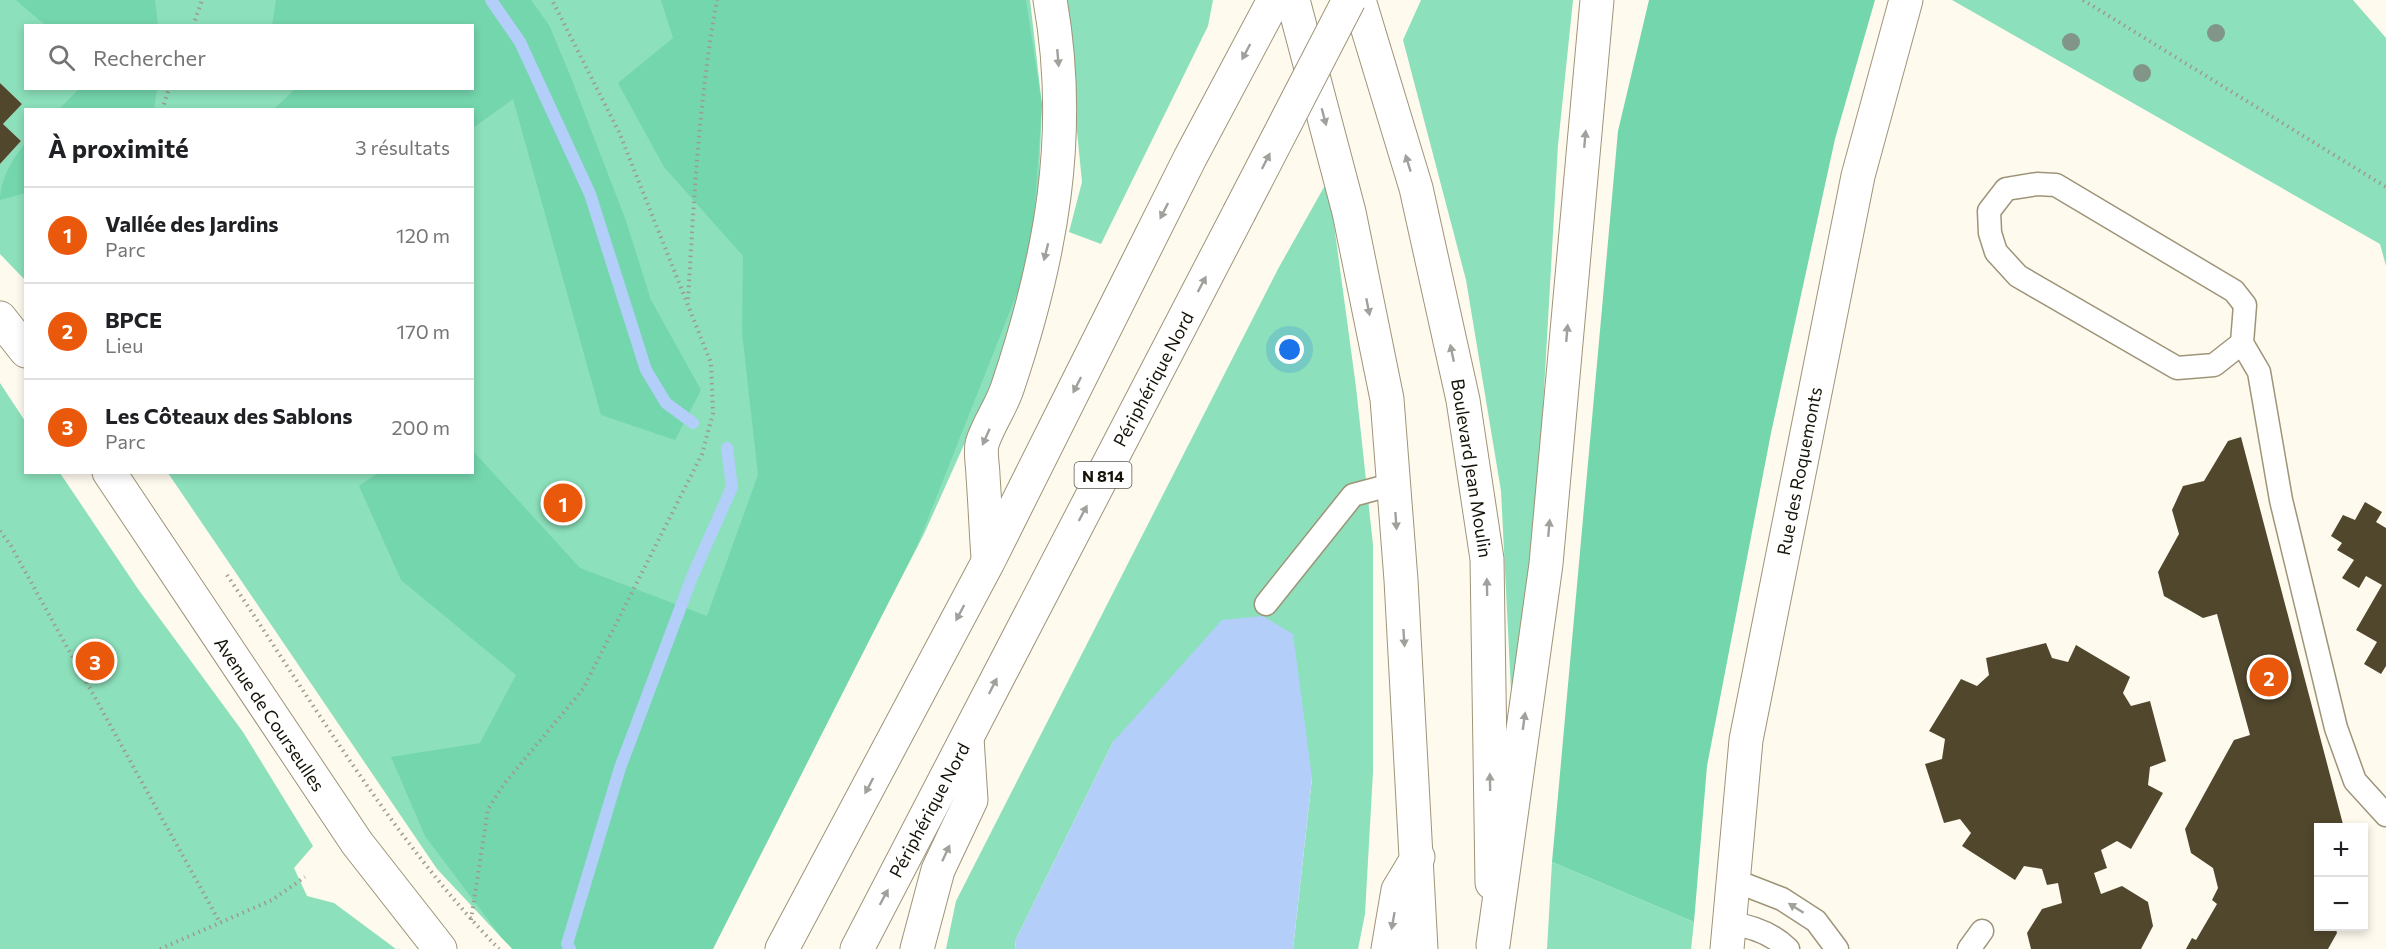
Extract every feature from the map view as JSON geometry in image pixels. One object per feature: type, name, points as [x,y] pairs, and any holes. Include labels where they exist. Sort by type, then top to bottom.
[{"type":"main road","points":[[988,562],[982,446],[1008,388],[1031,312],[1052,228],[1059,172],[1061,115],[1059,58],[1050,0]]},
{"type":"main road","points":[[782,949],[988,562],[1190,158],[1274,0]]},
{"type":"main road","points":[[1293,0],[1349,212],[1387,399],[1401,580],[1418,857],[1421,949]]},
{"type":"main road","name":"Périphérique Nord","points":[[857,949],[1349,0]]},
{"type":"main road","name":"Boulevard Jean Moulin","points":[[1359,0],[1416,188],[1463,399],[1487,559],[1493,947]]},
{"type":"main road","points":[[1493,947],[1546,564],[1597,0]]},
{"type":"main road","name":"Rue des Roquemonts","points":[[1728,936],[1746,740],[1858,176],[1906,0]]},
{"type":"main road","points":[[0,318],[24,348]]},
{"type":"main road","name":"Avenue de Courseulles","points":[[110,474],[357,843],[440,949]]},
{"type":"main road","points":[[917,949],[938,870],[971,800],[967,738]]},
{"type":"main road","points":[[1388,949],[1398,890],[1418,857]]},
{"type":"lane","points":[[2242,343],[2214,365],[2177,368],[2018,276],[1996,252],[1990,233],[1989,211],[2006,189],[2037,184],[2056,185],[2234,291],[2245,305],[2242,343],[2259,372],[2281,500],[2336,728],[2355,781],[2386,815]]},
{"type":"lane","points":[[1266,603],[1353,495],[1394,484]]},
{"type":"lane","points":[[1734,880],[1782,899],[1816,921],[1837,949]]},
{"type":"lane","points":[[1728,936],[1743,925],[1779,940],[1788,949]]},
{"type":"path","points":[[194,24],[202,0]]},
{"type":"path","points":[[471,920],[488,810],[504,784],[583,689],[702,454],[713,412],[711,363],[688,303],[619,132],[552,0]]},
{"type":"path","points":[[688,303],[695,184],[717,0]]},
{"type":"path","points":[[2084,0],[2386,186]]},
{"type":"path","points":[[163,108],[169,90]]},
{"type":"path","points":[[0,531],[11,546],[220,923]]},
{"type":"path","points":[[225,572],[392,819],[471,920],[499,949]]},
{"type":"path","points":[[160,949],[272,900],[305,878]]},
{"type":"green space","points":[[0,0],[1030,0],[1042,105],[1037,230],[1021,304],[993,380],[924,534],[779,815],[701,949],[512,949],[437,869],[169,474],[474,474],[474,108],[24,108],[24,279],[0,254],[0,164],[21,141],[3,124],[22,104],[0,83]]},
{"type":"green space","points":[[16,0],[155,0],[158,24],[44,24]]},
{"type":"green space","points":[[276,0],[531,0],[549,25],[570,75],[626,221],[651,300],[701,390],[675,440],[601,415],[513,99],[474,127],[474,108],[275,108],[294,90],[474,90],[474,24],[272,24]]},
{"type":"green space","points":[[661,0],[1026,0],[1042,105],[1031,258],[917,546],[713,949],[513,949],[501,937],[425,836],[391,757],[480,743],[516,675],[401,580],[359,486],[377,474],[474,474],[474,452],[580,568],[707,616],[758,475],[742,332],[743,256],[664,167],[618,83],[673,38]]},
{"type":"green space","points":[[1064,0],[1213,0],[1208,26],[1101,244],[1069,232],[1082,182]]},
{"type":"green space","points":[[1421,0],[1573,0],[1558,145],[1543,408],[1529,574],[1512,710],[1501,491],[1466,280],[1403,40]]},
{"type":"green space","points":[[1649,0],[1875,0],[1835,139],[1771,433],[1707,766],[1694,922],[1552,862],[1618,131]]},
{"type":"green space","points":[[1952,0],[2353,0],[2386,38],[2386,266],[2380,244]]},
{"type":"green space","points":[[78,90],[157,90],[154,108],[60,108]]},
{"type":"green space","points":[[24,145],[24,193],[0,200],[2,185],[16,156]]},
{"type":"green space","points":[[1328,180],[1356,387],[1373,545],[1373,772],[1365,914],[1358,949],[1293,949],[1312,778],[1113,742],[1016,939],[1015,949],[946,949],[956,901],[1278,269]]},
{"type":"green space","points":[[0,383],[24,419],[24,474],[61,474],[138,589],[243,732],[313,846],[294,868],[307,896],[334,903],[396,949],[0,949]]},
{"type":"green space","points":[[1552,862],[1694,922],[1691,949],[1547,949]]},
{"type":"water","points":[[1263,616],[1293,634],[1312,778],[1293,949],[1015,949],[1016,939],[1113,742],[1222,620]]},
{"type":"building","points":[[0,83],[22,104],[3,124],[21,141],[0,164]]},
{"type":"building","points":[[2241,437],[2343,823],[2314,823],[2314,931],[2336,931],[2328,949],[2186,949],[2192,938],[2196,940],[2217,904],[2212,900],[2218,888],[2213,868],[2191,853],[2185,829],[2234,740],[2250,735],[2217,614],[2203,618],[2164,596],[2158,572],[2179,534],[2172,510],[2183,486],[2204,481],[2228,441]]},
{"type":"building","points":[[2365,502],[2382,512],[2376,522],[2386,528],[2386,666],[2381,674],[2364,664],[2377,642],[2356,630],[2382,585],[2366,576],[2359,588],[2342,578],[2354,560],[2337,550],[2342,543],[2331,536],[2343,515],[2355,520]]},
{"type":"building","points":[[2046,643],[2052,658],[2068,662],[2076,645],[2130,677],[2123,693],[2131,706],[2150,701],[2166,761],[2150,767],[2148,785],[2163,793],[2131,849],[2117,841],[2101,850],[2107,868],[2094,873],[2101,894],[2122,886],[2148,902],[2153,926],[2141,949],[2031,949],[2027,933],[2042,909],[2062,903],[2058,883],[2047,885],[2042,869],[2024,866],[2015,880],[1962,846],[1971,833],[1960,819],[1944,823],[1925,764],[1942,759],[1945,739],[1929,731],[1961,679],[1977,686],[1989,675],[1986,658]]},
{"type":"waterway","points":[[491,0],[520,42],[590,194],[646,370],[666,403],[693,423]]},
{"type":"waterway","points":[[570,949],[567,944],[620,768],[692,577],[732,487],[727,448]]},
{"type":"place","name":"Vallée des Jardins","points":[[563,503]]},
{"type":"place","name":"Les Côteaux des Sablons","points":[[95,661]]},
{"type":"place","name":"BPCE","points":[[2269,677]]}]
